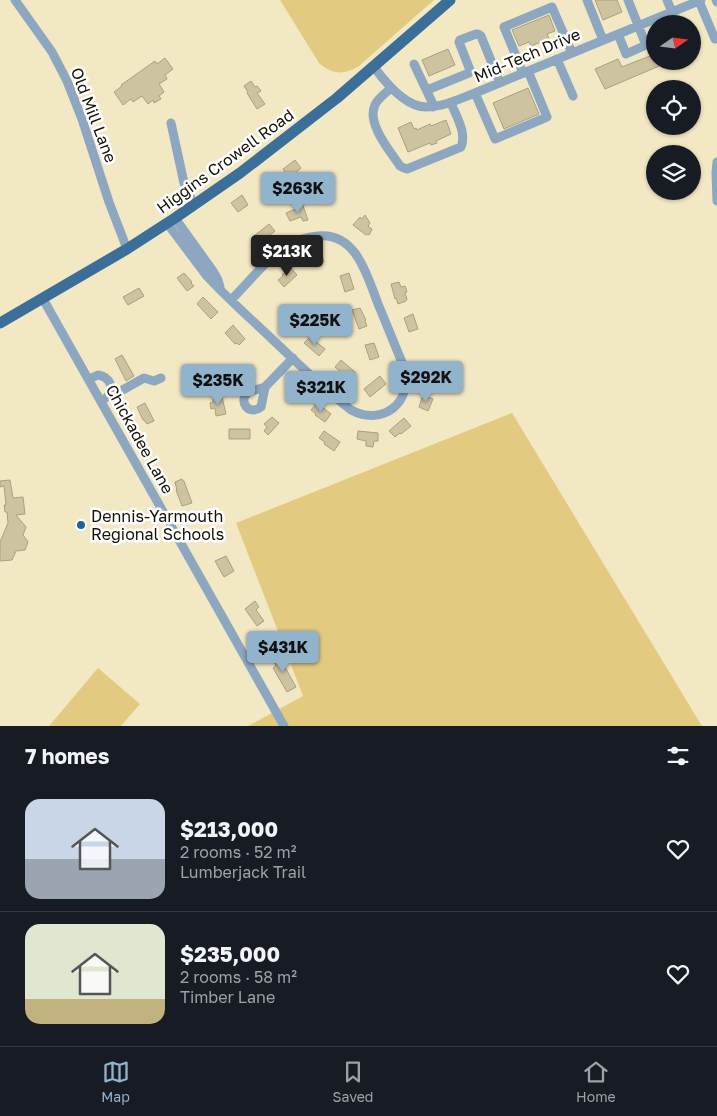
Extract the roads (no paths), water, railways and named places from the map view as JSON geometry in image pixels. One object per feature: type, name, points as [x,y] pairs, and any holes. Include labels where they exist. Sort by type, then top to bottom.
[{"type":"main road","name":"Higgins Crowell Road","points":[[0,323],[127,249],[194,205],[333,102],[450,0]]},
{"type":"street","name":"Old Mill Lane","points":[[15,0],[52,52],[67,81],[127,249]]},
{"type":"street","points":[[587,0],[603,40]]},
{"type":"street","points":[[618,34],[626,54],[646,45],[628,0]]},
{"type":"street","points":[[667,0],[672,12]]},
{"type":"street","name":"Mid-Tech Drive","points":[[374,67],[392,88],[412,103],[424,107],[451,103],[700,0]]},
{"type":"street","points":[[700,0],[715,39]]},
{"type":"street","points":[[475,93],[495,139],[547,117],[504,27],[552,7],[572,53]]},
{"type":"street","points":[[426,90],[469,73],[470,70],[459,42],[476,34],[481,36],[500,83]]},
{"type":"street","points":[[557,59],[574,96]]},
{"type":"street","points":[[414,64],[433,106]]},
{"type":"street","points":[[392,88],[376,102],[373,109],[373,119],[375,126],[400,166],[407,169],[461,148],[464,141],[463,134],[451,103]]},
{"type":"street","points":[[171,123],[184,183],[194,205]]},
{"type":"street","points":[[717,162],[717,201]]},
{"type":"street","points":[[171,221],[192,249],[206,275],[231,300],[293,358],[346,405],[357,413],[377,415],[388,411],[398,404],[404,394],[406,381],[404,367],[364,269],[356,254],[347,244],[336,238],[313,236],[291,244],[266,264],[231,300]]},
{"type":"street","name":"Chickadee Lane","points":[[43,299],[284,726]]},
{"type":"street","points":[[265,387],[293,358]]},
{"type":"street","points":[[89,379],[98,375],[104,376],[111,385],[110,394]]},
{"type":"street","points":[[101,401],[110,394],[119,392],[144,378],[154,381],[161,378]]},
{"type":"place","name":"Dennis-Yarmouth Regional Schools","points":[[81,525]]}]
